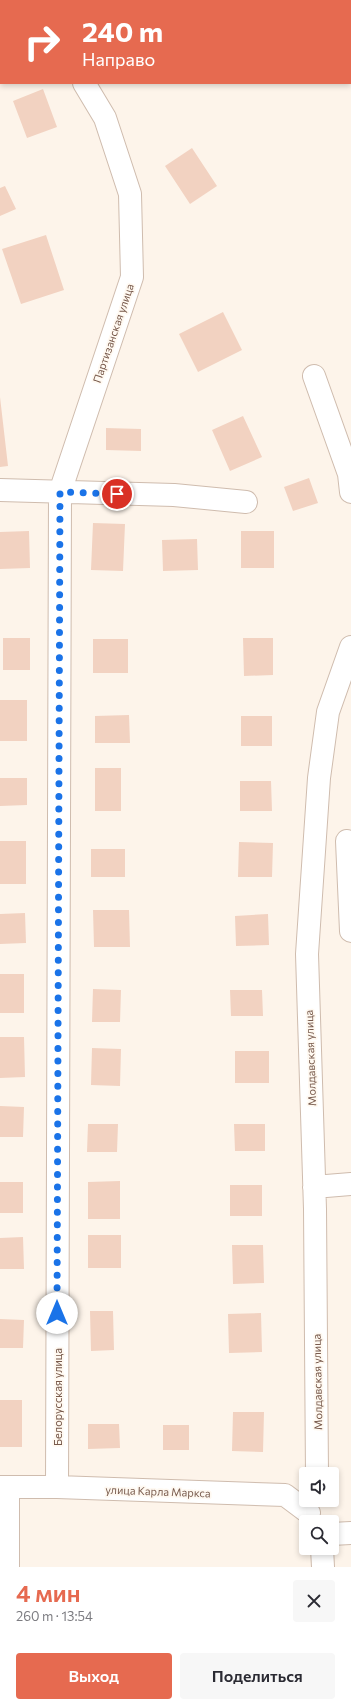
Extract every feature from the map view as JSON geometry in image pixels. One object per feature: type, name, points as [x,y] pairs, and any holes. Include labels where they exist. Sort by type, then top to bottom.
[{"type":"street","name":"Партизанская улица","points":[[60,492],[132,277],[130,194],[105,118],[85,84]]},
{"type":"street","points":[[314,376],[349,474],[351,492]]},
{"type":"street","points":[[0,490],[174,495],[246,502]]},
{"type":"street","name":"Белорусская улица","points":[[57,1487],[60,492]]},
{"type":"street","name":"Молдавская улица","points":[[317,1467],[314,1187],[307,954],[318,801],[328,712],[351,647]]},
{"type":"street","points":[[347,841],[351,930]]},
{"type":"street","points":[[314,1187],[351,1184]]},
{"type":"street","points":[[4,1487],[8,1567]]},
{"type":"street","name":"улица Карла Маркса","points":[[4,1487],[57,1487],[285,1495],[312,1512]]},
{"type":"street","points":[[339,1534],[351,1533]]},
{"type":"street","points":[[322,1555],[323,1567]]},
{"type":"building","points":[[43,89],[57,127],[27,138],[13,101]]},
{"type":"building","points":[[192,148],[217,186],[190,204],[165,166]]},
{"type":"building","points":[[5,186],[16,209],[0,216],[0,188]]},
{"type":"building","points":[[46,235],[64,290],[21,304],[2,249]]},
{"type":"building","points":[[223,312],[242,350],[198,372],[179,334]]},
{"type":"building","points":[[0,397],[8,466],[0,467]]},
{"type":"building","points":[[243,416],[262,457],[230,471],[212,430]]},
{"type":"building","points":[[106,428],[141,429],[141,451],[106,450]]},
{"type":"building","points":[[309,478],[318,503],[293,511],[284,487]]},
{"type":"building","points":[[93,523],[125,524],[123,571],[91,570]]},
{"type":"building","points":[[29,531],[30,568],[0,569],[0,532]]},
{"type":"building","points":[[241,531],[274,531],[274,568],[241,568]]},
{"type":"building","points":[[197,539],[198,570],[163,571],[162,540]]},
{"type":"building","points":[[3,638],[30,638],[30,670],[3,670]]},
{"type":"building","points":[[243,638],[273,638],[273,675],[244,676]]},
{"type":"building","points":[[93,639],[128,639],[128,673],[93,673]]},
{"type":"building","points":[[0,700],[27,700],[27,741],[0,741]]},
{"type":"building","points":[[129,715],[130,743],[95,743],[95,716]]},
{"type":"building","points":[[241,716],[272,716],[272,746],[241,746]]},
{"type":"building","points":[[95,768],[121,768],[121,811],[95,811]]},
{"type":"building","points":[[0,778],[27,778],[27,805],[0,806]]},
{"type":"building","points":[[240,781],[271,781],[272,811],[240,811]]},
{"type":"building","points":[[0,841],[26,841],[26,884],[0,884]]},
{"type":"building","points":[[239,842],[273,843],[272,877],[238,877]]},
{"type":"building","points":[[91,849],[125,849],[125,877],[91,877]]},
{"type":"building","points":[[93,910],[129,910],[130,947],[94,947]]},
{"type":"building","points":[[25,913],[26,943],[0,944],[0,914]]},
{"type":"building","points":[[268,914],[269,945],[236,946],[235,916]]},
{"type":"building","points":[[0,974],[24,974],[24,1013],[0,1013]]},
{"type":"building","points":[[93,989],[121,990],[120,1022],[92,1022]]},
{"type":"building","points":[[230,990],[262,990],[263,1016],[231,1016]]},
{"type":"building","points":[[0,1037],[24,1037],[25,1077],[0,1078]]},
{"type":"building","points":[[92,1048],[121,1049],[120,1086],[91,1085]]},
{"type":"building","points":[[235,1051],[269,1051],[269,1083],[235,1083]]},
{"type":"building","points":[[0,1106],[24,1107],[23,1137],[0,1137]]},
{"type":"building","points":[[88,1124],[118,1124],[117,1152],[87,1152]]},
{"type":"building","points":[[234,1124],[265,1124],[265,1151],[235,1151]]},
{"type":"building","points":[[120,1181],[120,1219],[88,1219],[88,1182]]},
{"type":"building","points":[[0,1182],[23,1182],[23,1213],[0,1213]]},
{"type":"building","points":[[230,1185],[262,1185],[262,1216],[230,1216]]},
{"type":"building","points":[[88,1235],[121,1235],[121,1268],[88,1268]]},
{"type":"building","points":[[23,1237],[24,1269],[0,1269],[0,1238]]},
{"type":"building","points":[[232,1245],[263,1245],[264,1283],[233,1284]]},
{"type":"building","points":[[90,1311],[113,1311],[114,1350],[91,1351]]},
{"type":"building","points":[[261,1313],[262,1352],[229,1353],[228,1314]]},
{"type":"building","points":[[0,1319],[24,1320],[23,1348],[0,1348]]},
{"type":"building","points":[[0,1400],[22,1400],[22,1447],[0,1447]]},
{"type":"building","points":[[233,1412],[264,1412],[263,1452],[232,1451]]},
{"type":"building","points":[[88,1424],[119,1424],[120,1448],[88,1449]]},
{"type":"building","points":[[163,1425],[189,1425],[189,1450],[163,1450]]},
{"type":"route","points":[[57,1313],[60,492],[117,494]]}]
